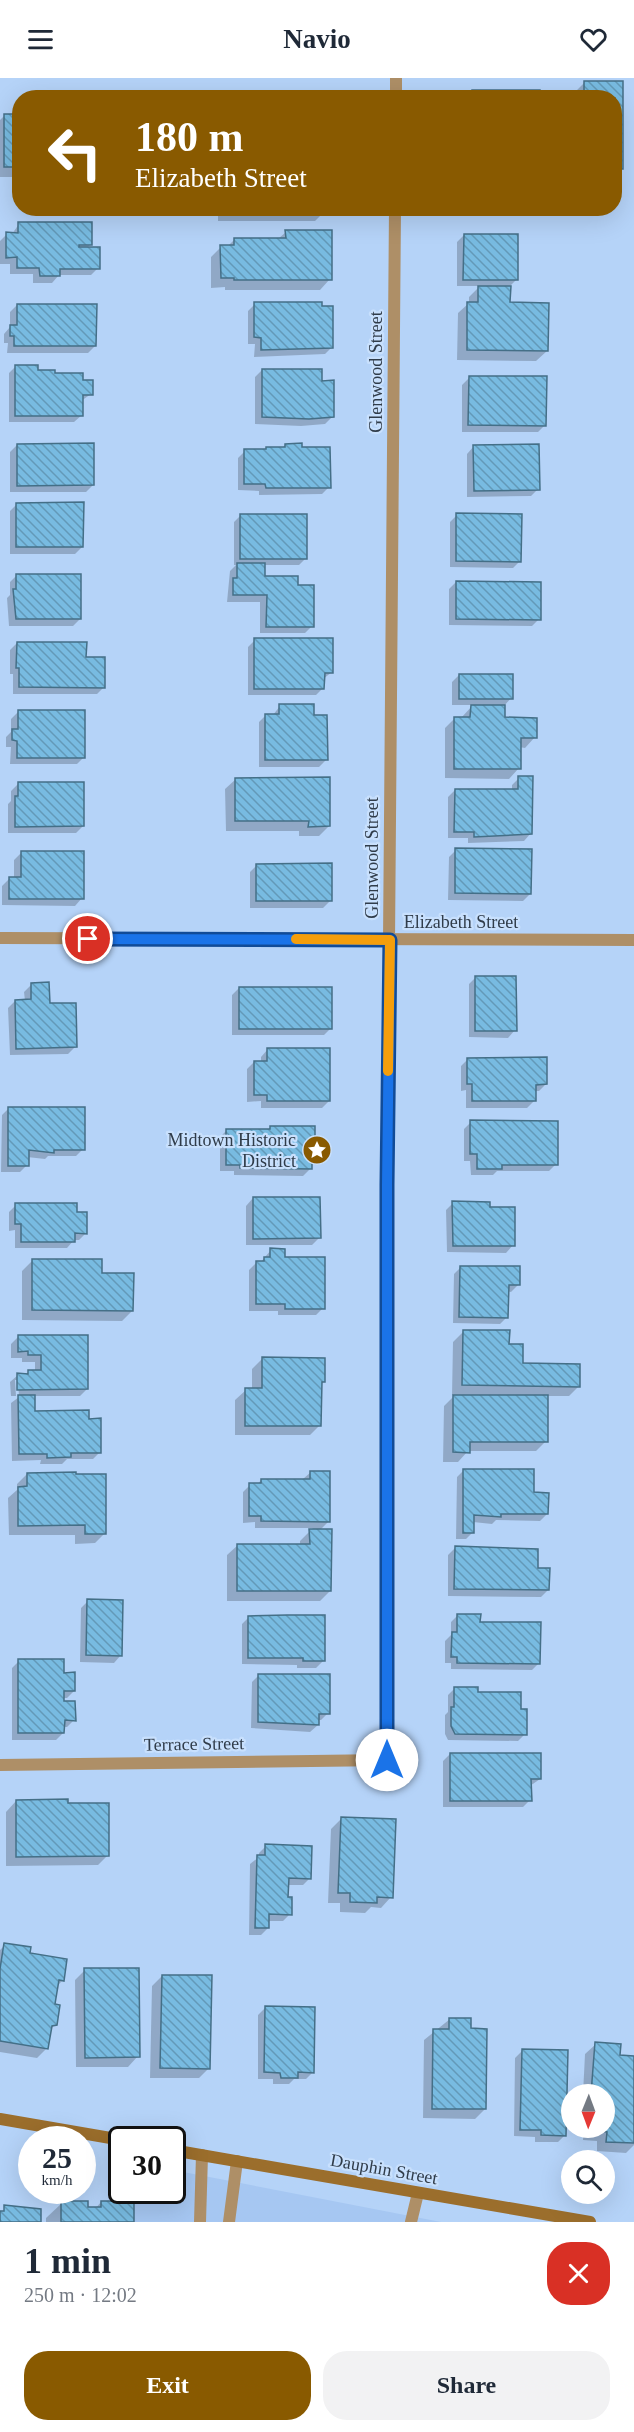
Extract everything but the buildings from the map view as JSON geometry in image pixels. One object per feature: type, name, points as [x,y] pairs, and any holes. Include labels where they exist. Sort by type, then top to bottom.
[{"type":"main road","points":[[0,2119],[108,2138]]},
{"type":"main road","name":"Dauphin Street","points":[[186,2152],[590,2222]]},
{"type":"street","name":"Glenwood Street","points":[[387,1760],[387,1185],[395,216]]},
{"type":"street","name":"Elizabeth Street","points":[[0,938],[634,940]]},
{"type":"street","name":"Terrace Street","points":[[0,1765],[387,1760]]},
{"type":"street","points":[[200,2222],[202,2155]]},
{"type":"street","points":[[229,2222],[237,2162]]},
{"type":"street","points":[[411,2222],[418,2193]]},
{"type":"shaded area","points":[[186,2173],[441,2222],[134,2222],[134,2204],[186,2204]]},
{"type":"slow traffic","points":[[296,939],[390,940],[388,1071]]},
{"type":"place","name":"Midtown Historic District","points":[[317,1150]]},
{"type":"route","points":[[88,939],[390,940],[387,1185],[387,1760]]}]
